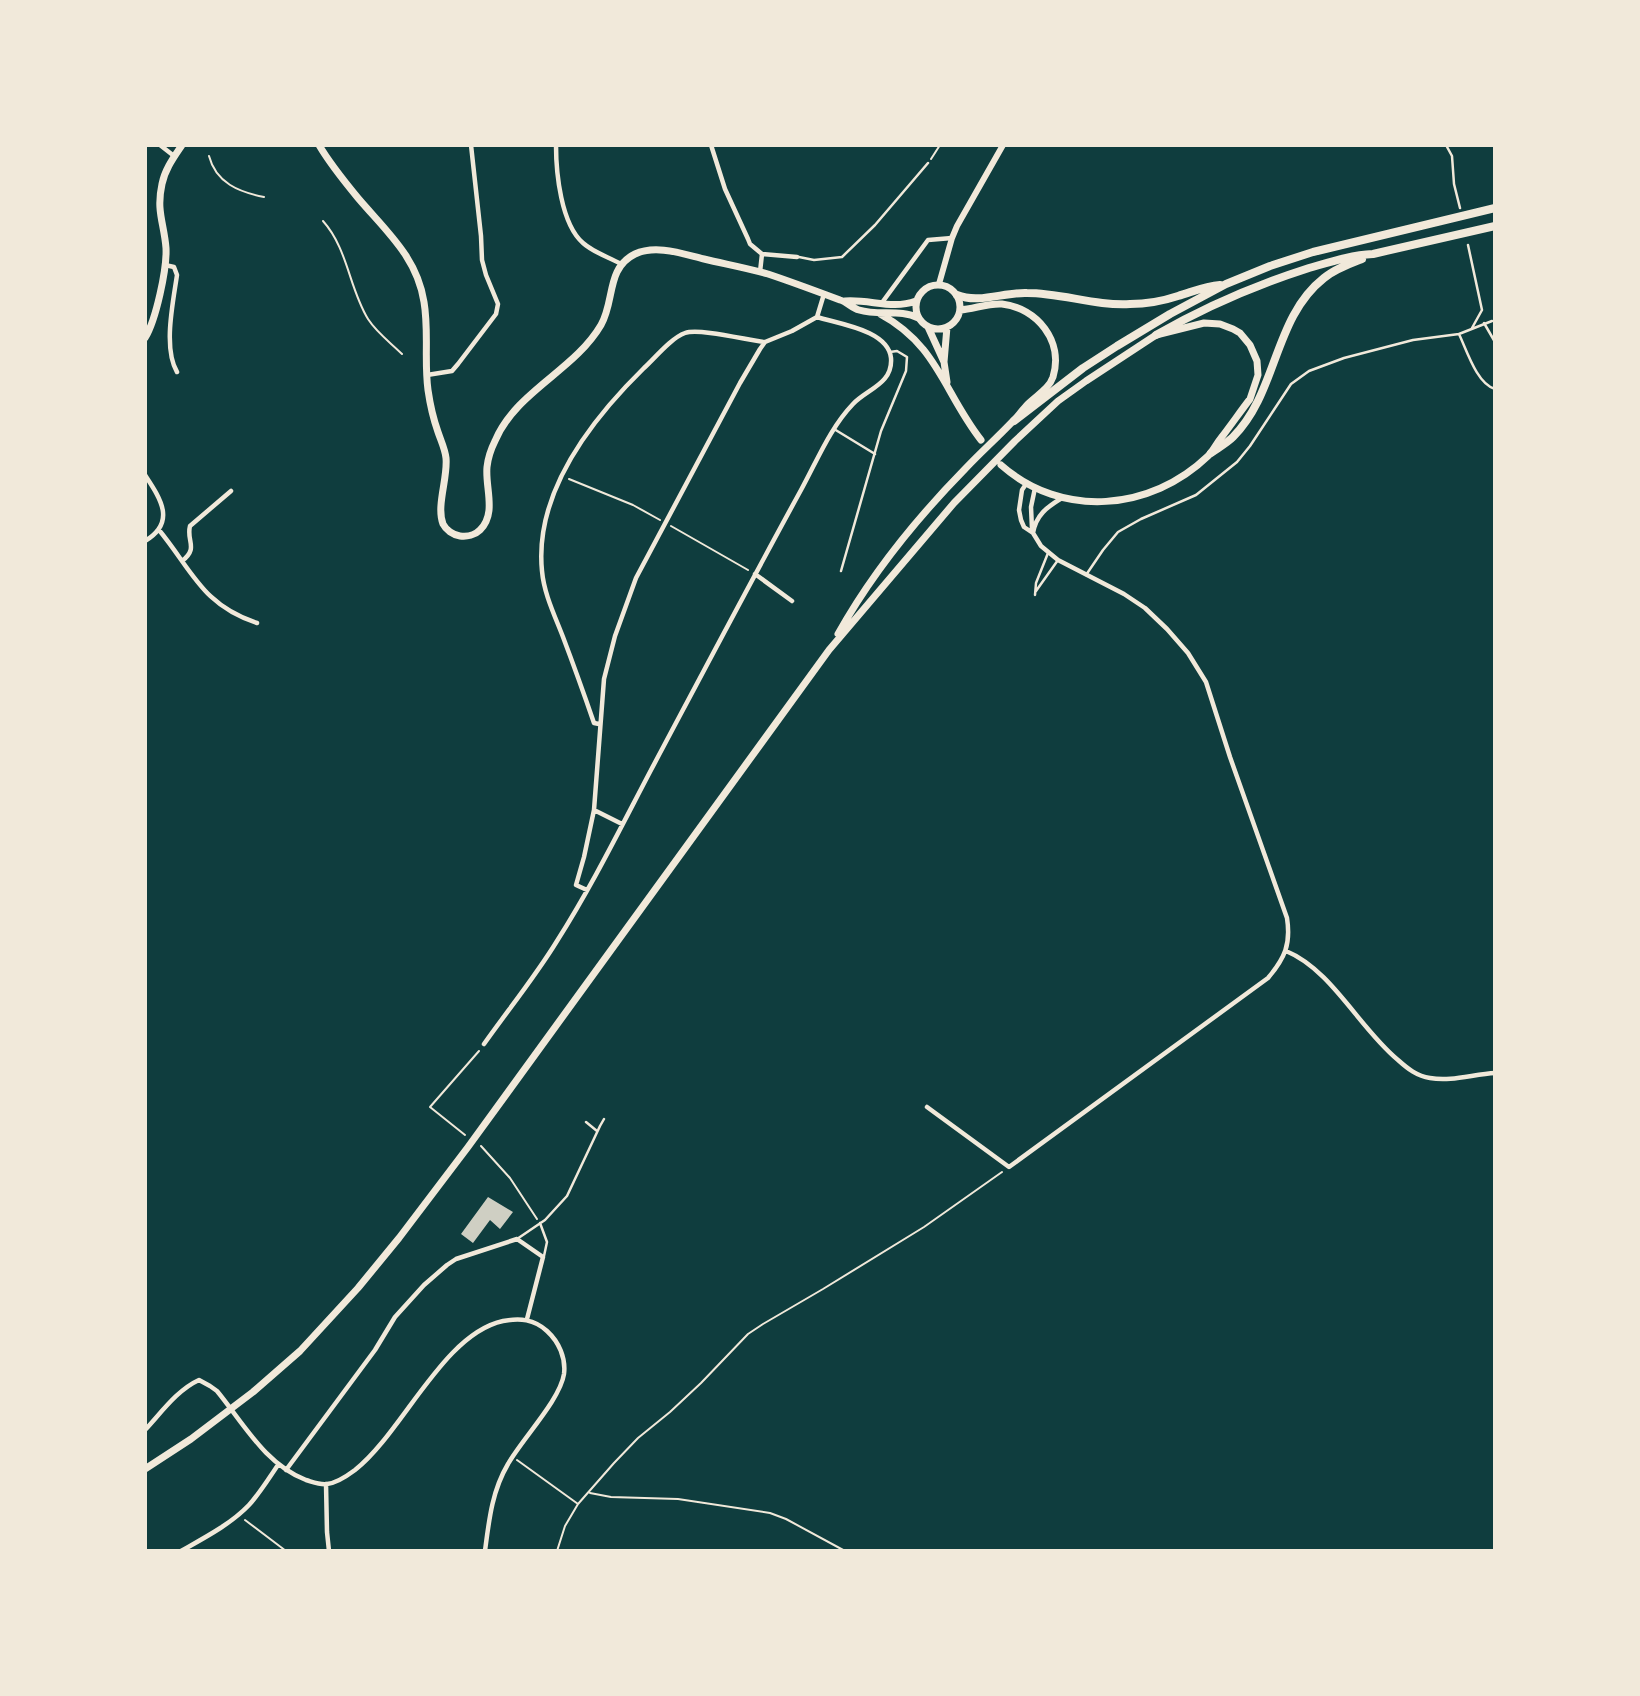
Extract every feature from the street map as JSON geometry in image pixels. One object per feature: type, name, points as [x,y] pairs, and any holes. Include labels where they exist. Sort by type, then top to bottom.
[{"type":"highway","points":[[1014,421],[1083,368],[1117,346],[1226,284],[1313,252],[1495,208]]},
{"type":"highway","points":[[1156,335],[1220,302],[1320,265],[1495,226]]},
{"type":"highway","points":[[1211,453],[1231,439],[1250,415],[1265,386],[1288,324],[1308,293],[1334,271],[1373,254]]},
{"type":"highway","points":[[957,295],[977,299],[1029,292],[1090,302],[1132,304],[1226,284]]},
{"type":"main road","points":[[145,338],[151,327],[165,265],[166,251],[159,205],[163,180],[182,145]]},
{"type":"main road","points":[[319,145],[344,181],[405,253],[420,288],[424,302],[427,380],[431,407],[446,458],[443,523],[457,536],[474,534],[483,526],[489,514],[487,469],[497,435],[520,404],[590,340],[602,323],[611,284],[621,264],[636,253],[659,250],[760,272],[844,301],[861,311],[912,315],[928,327],[944,362]]},
{"type":"main road","points":[[918,318],[916,301],[920,292],[926,287],[939,284],[950,287],[960,303],[958,317],[947,327],[928,327]]},
{"type":"main road","points":[[844,301],[900,306],[916,301]]},
{"type":"main road","points":[[830,650],[848,616],[896,550],[964,469],[1047,388],[1053,377],[1053,346],[1048,333],[1025,310],[994,304],[960,310]]},
{"type":"main road","points":[[880,314],[901,327],[921,345],[948,386],[967,422],[981,440]]},
{"type":"main road","points":[[145,1469],[232,1410],[273,1376],[308,1343],[387,1254],[830,650],[975,480],[1058,401],[1156,335],[1212,323],[1233,329],[1250,345],[1258,369],[1250,399],[1211,453],[1169,483],[1126,499],[1083,502],[1063,498],[1026,484],[1001,465]]},
{"type":"main road","points":[[947,327],[944,362],[948,386]]},
{"type":"street","points":[[160,145],[175,156]]},
{"type":"street","points":[[427,380],[452,371],[496,314],[497,301],[482,260],[471,145]]},
{"type":"street","points":[[556,145],[559,182],[565,211],[574,233],[592,250],[621,264]]},
{"type":"street","points":[[711,145],[725,189],[750,244],[762,254],[797,257]]},
{"type":"street","points":[[939,284],[952,238],[1003,145]]},
{"type":"street","points":[[881,304],[928,240],[952,238]]},
{"type":"street","points":[[760,272],[762,254]]},
{"type":"street","points":[[165,265],[174,267],[177,275],[169,348],[172,364],[177,372]]},
{"type":"street","points":[[817,317],[824,294]]},
{"type":"street","points":[[484,1044],[557,942],[587,890],[834,429],[854,402],[883,382],[890,369],[890,352],[886,344],[874,334],[817,317],[765,342],[698,332],[684,333],[634,378],[598,419],[569,462],[555,489],[542,551],[543,582],[594,723],[599,724]]},
{"type":"street","points":[[587,890],[576,885],[594,810],[604,679],[615,636],[636,579],[740,383],[765,342]]},
{"type":"street","points":[[145,475],[163,507],[159,530],[145,541]]},
{"type":"street","points":[[927,1107],[1009,1167],[1268,978],[1286,951],[1289,933],[1287,918],[1206,682],[1188,653],[1145,608],[1124,594],[1058,560],[1024,527],[1019,510],[1022,490],[1026,484]]},
{"type":"street","points":[[1033,533],[1031,507],[1035,488]]},
{"type":"street","points":[[182,561],[190,553],[190,526],[231,491]]},
{"type":"street","points":[[1033,533],[1043,510],[1063,498]]},
{"type":"street","points":[[159,530],[195,580],[215,601],[235,615],[257,623]]},
{"type":"street","points":[[755,574],[792,601]]},
{"type":"street","points":[[594,810],[622,824]]},
{"type":"street","points":[[1286,951],[1307,963],[1328,982],[1372,1036],[1420,1076],[1450,1079],[1495,1073]]},
{"type":"street","points":[[286,1471],[375,1350],[395,1317],[424,1285],[456,1259],[517,1239],[543,1257],[527,1320]]},
{"type":"street","points":[[145,1430],[182,1391],[199,1380],[217,1391],[263,1451],[278,1465],[309,1481],[326,1485],[344,1478],[370,1456],[387,1438],[438,1369],[462,1344],[498,1322],[527,1320],[546,1330],[558,1343],[564,1361],[564,1377],[556,1394],[504,1472],[493,1500],[485,1551]]},
{"type":"street","points":[[181,1551],[238,1515],[256,1496],[278,1465]]},
{"type":"street","points":[[326,1485],[329,1551]]},
{"type":"lane","points":[[1446,145],[1452,156],[1454,184],[1460,208]]},
{"type":"lane","points":[[797,257],[814,260],[842,257],[875,225],[928,163]]},
{"type":"lane","points":[[1468,245],[1482,303],[1481,314],[1472,328]]},
{"type":"lane","points":[[1086,575],[1118,532],[1196,495],[1237,462],[1251,446],[1291,384],[1309,371],[1345,358],[1413,340],[1459,334],[1492,321]]},
{"type":"lane","points":[[1485,323],[1495,342]]},
{"type":"lane","points":[[1459,334],[1480,377],[1486,386],[1495,389]]},
{"type":"lane","points":[[841,572],[881,431],[907,363],[904,354],[890,352]]},
{"type":"lane","points":[[834,429],[875,454]]},
{"type":"lane","points":[[1048,553],[1036,583],[1036,593],[1058,560]]},
{"type":"lane","points":[[517,1239],[552,1213],[566,1196],[604,1119]]},
{"type":"lane","points":[[586,1122],[597,1131]]},
{"type":"lane","points":[[540,1223],[547,1242],[543,1257]]},
{"type":"path","points":[[928,163],[940,145]]},
{"type":"path","points":[[209,156],[214,170],[231,187],[264,197]]},
{"type":"path","points":[[323,220],[340,246],[369,320],[402,354]]},
{"type":"path","points":[[568,479],[625,502],[755,574]]},
{"type":"path","points":[[465,1135],[430,1107],[484,1044]]},
{"type":"path","points":[[481,1146],[510,1178],[540,1223]]},
{"type":"path","points":[[557,1551],[565,1526],[578,1504],[638,1438],[686,1398],[748,1334],[924,1227],[1009,1167]]},
{"type":"path","points":[[513,1456],[578,1504]]},
{"type":"path","points":[[589,1493],[611,1497],[688,1501],[770,1513],[845,1551]]},
{"type":"path","points":[[238,1515],[286,1551]]},
{"type":"building","points":[[488,1197],[513,1212],[500,1229],[490,1220],[473,1243],[461,1234]]}]
